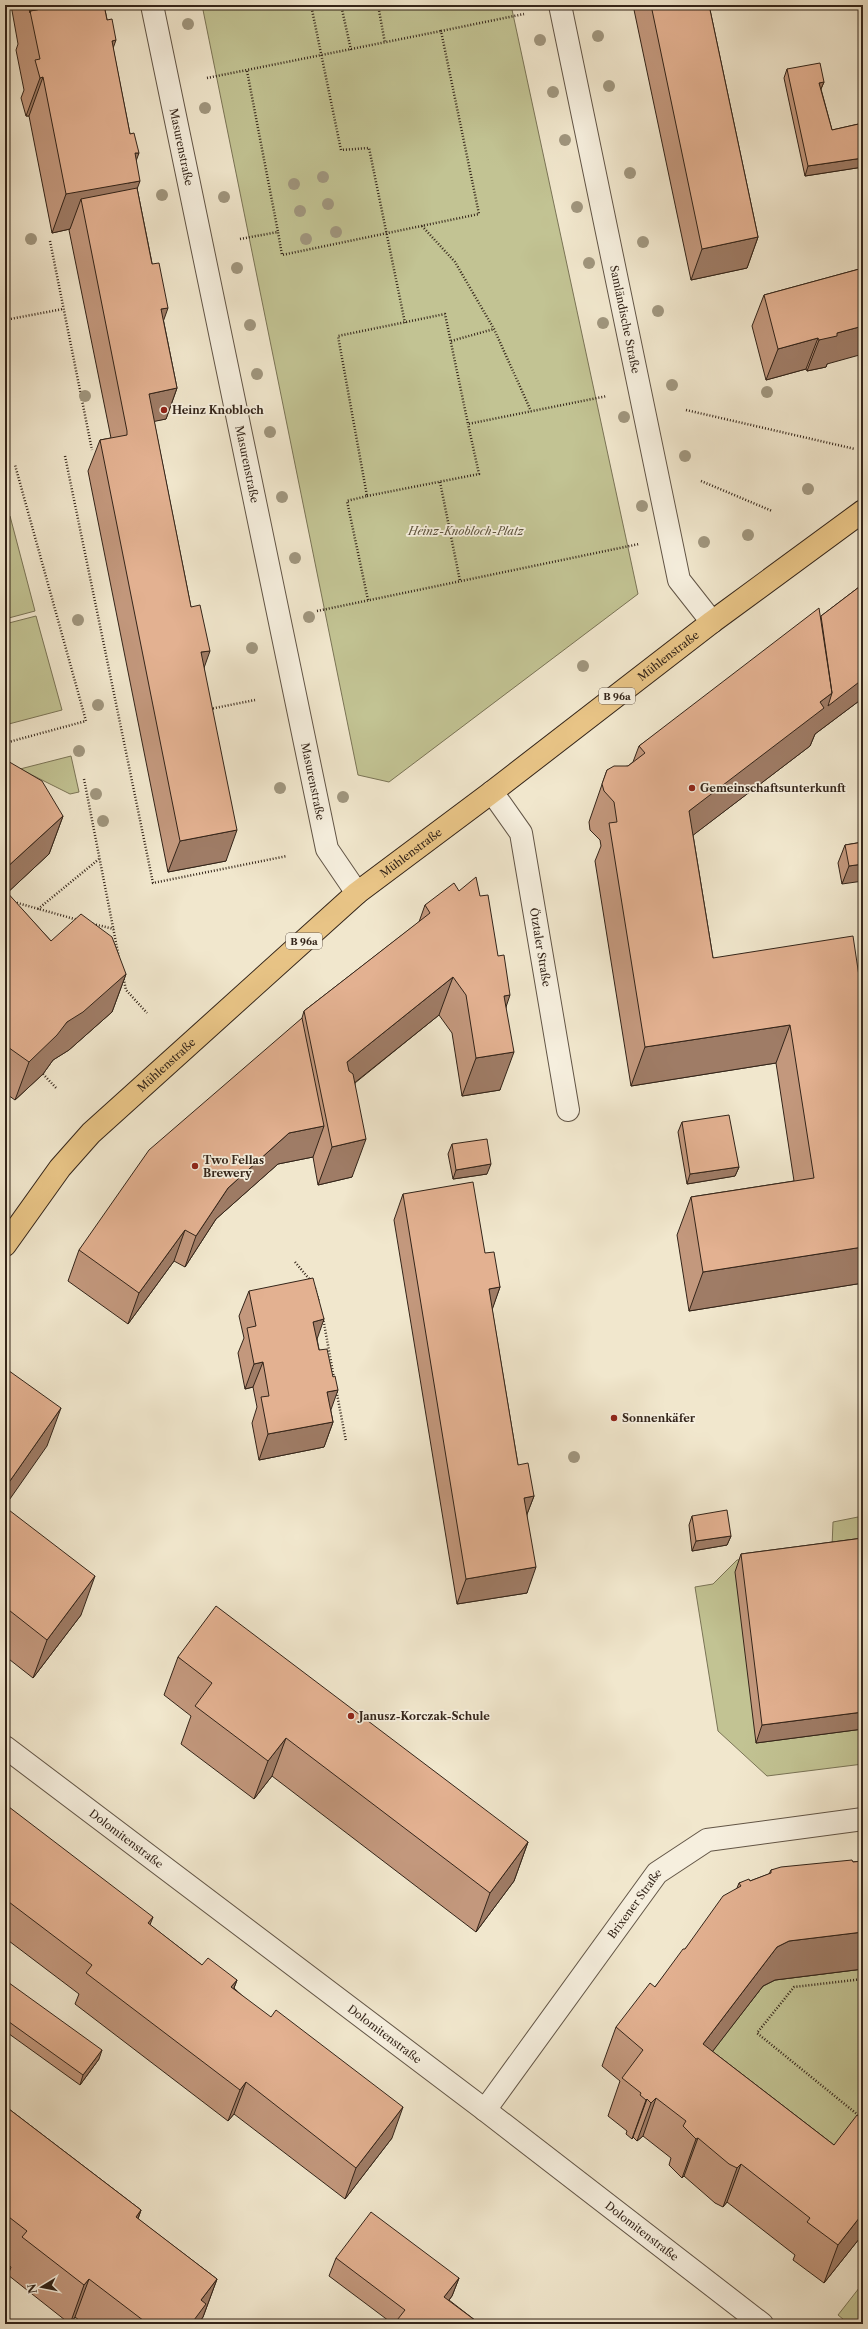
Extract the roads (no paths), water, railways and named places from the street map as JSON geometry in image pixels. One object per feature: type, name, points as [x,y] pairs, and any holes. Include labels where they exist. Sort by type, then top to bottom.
[{"type":"main road","name":"Mühlenstraße","points":[[5,1245],[60,1168],[91,1133],[357,893],[492,792],[712,622],[863,511]]},
{"type":"street","name":"Masurenstraße","points":[[152,5],[327,849],[357,893]]},
{"type":"street","name":"Samländische Straße","points":[[560,5],[679,580],[712,622]]},
{"type":"street","name":"Ötztaler Straße","points":[[492,792],[521,832],[568,1110]]},
{"type":"street","name":"Dolomitenstraße","points":[[5,1747],[485,2110],[762,2324]]},
{"type":"street","name":"Brixener Straße","points":[[485,2110],[657,1873],[707,1840],[863,1819]]},
{"type":"place","name":"Heinz Knobloch","points":[[164,410]]},
{"type":"place","name":"Gemeinschaftsunterkunft","points":[[692,788]]},
{"type":"place","name":"Two Fellas Brewery","points":[[195,1166]]},
{"type":"place","name":"Sonnenkäfer","points":[[614,1418]]},
{"type":"place","name":"Janusz-Korczak-Schule","points":[[351,1716]]},
{"type":"park label","name":"Heinz-Knobloch-Platz","points":[[466,531]]}]
